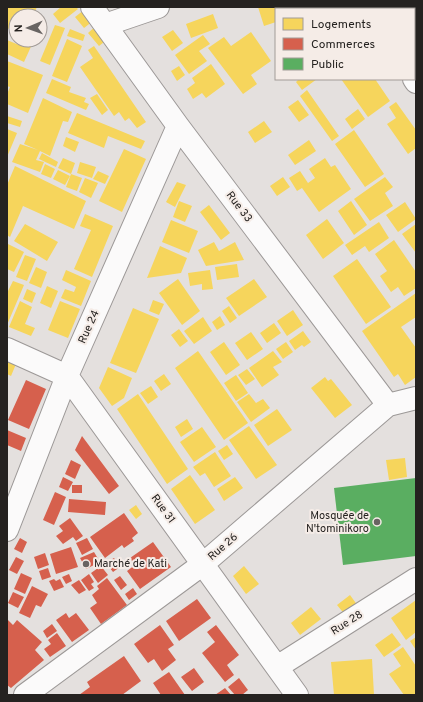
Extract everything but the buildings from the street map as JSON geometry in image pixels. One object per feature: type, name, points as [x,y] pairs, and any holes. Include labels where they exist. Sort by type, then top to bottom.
[{"type":"street","name":"Rue 33","points":[[92,7],[178,126],[388,405]]},
{"type":"street","points":[[105,25],[158,7]]},
{"type":"street","name":"Rue 24","points":[[7,530],[67,376],[178,126]]},
{"type":"street","name":"Rue 31","points":[[7,349],[67,376],[297,695]]},
{"type":"street","name":"Rue 26","points":[[26,695],[203,564],[388,405],[416,398]]},
{"type":"street","name":"Rue 28","points":[[277,667],[416,579]]},
{"type":"place","name":"Mosquée de N'tominikoro","points":[[377,522]]},
{"type":"place","name":"Marché de Kati","points":[[86,564]]}]
